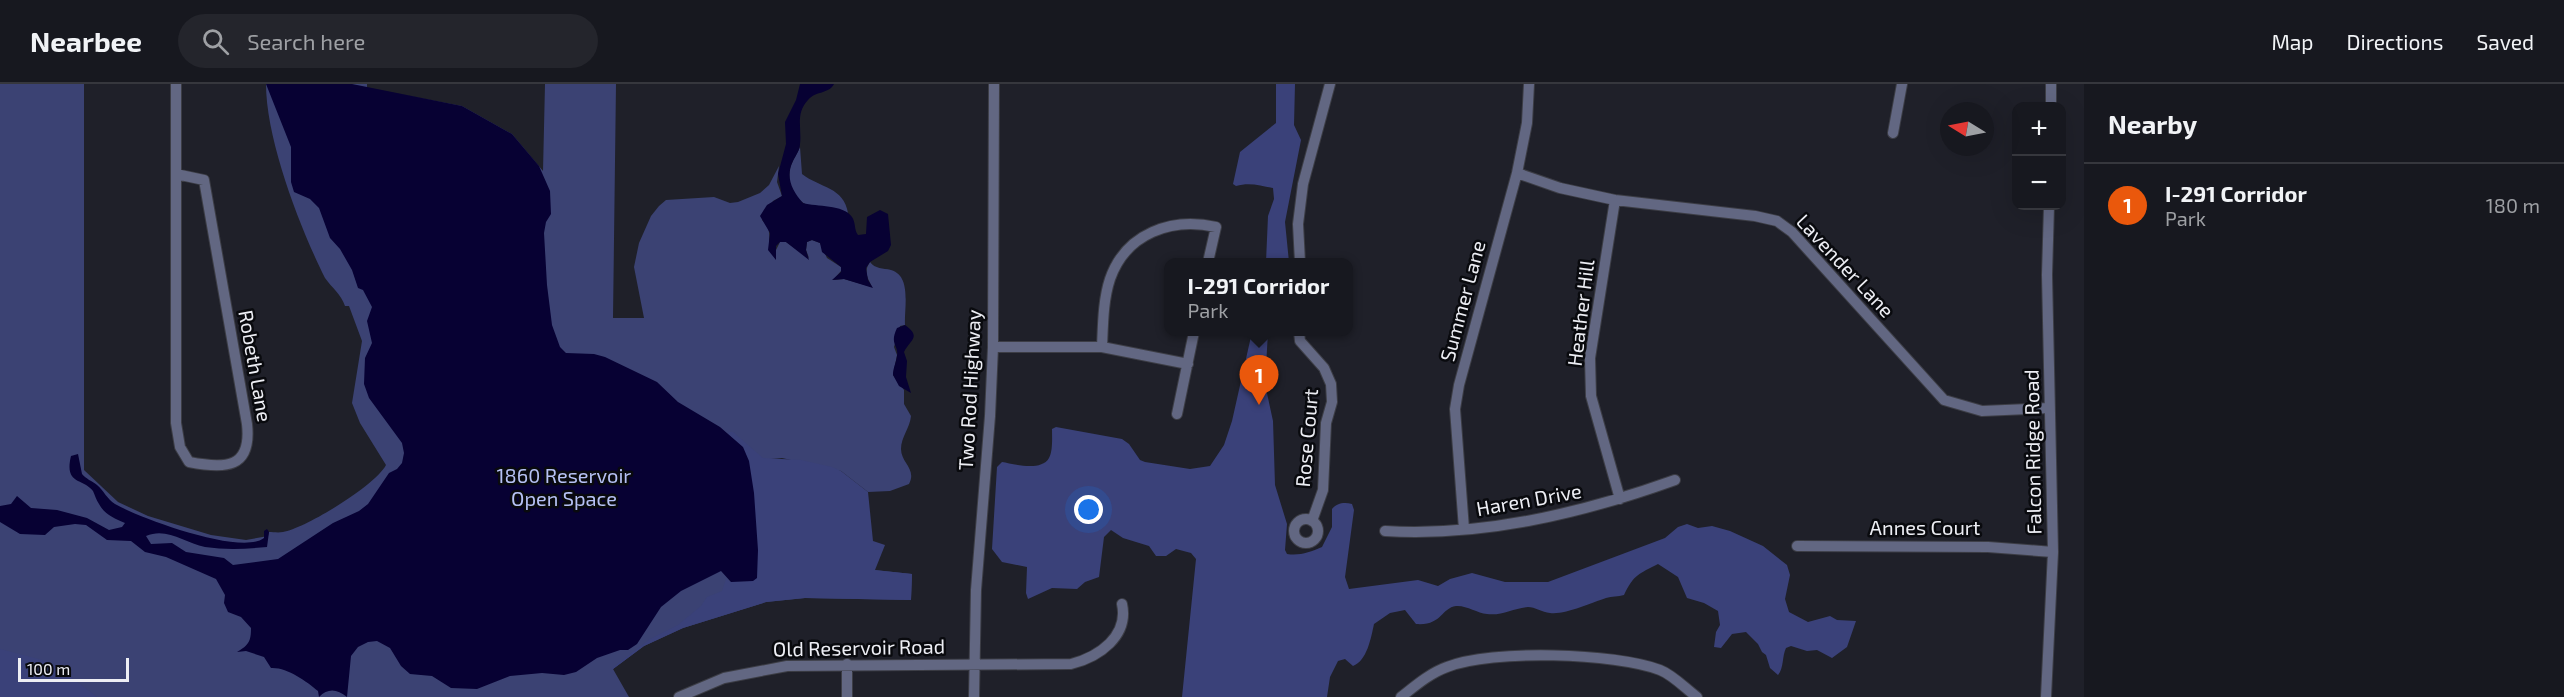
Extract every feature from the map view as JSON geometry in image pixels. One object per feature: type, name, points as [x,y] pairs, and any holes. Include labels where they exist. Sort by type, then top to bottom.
[{"type":"street","name":"Robeth Lane","points":[[176,84],[176,174],[176,423],[180,447],[189,462],[224,467],[241,458],[249,439],[248,424],[204,180],[176,174]]},
{"type":"street","name":"Two Rod Highway","points":[[974,697],[978,551],[990,416],[993,347],[994,84]]},
{"type":"street","points":[[1300,258],[1298,225],[1303,184],[1330,84]]},
{"type":"street","name":"Summer Lane","points":[[1464,529],[1455,409],[1459,385],[1517,173],[1527,123],[1529,84]]},
{"type":"street","points":[[1893,133],[1902,84]]},
{"type":"street","points":[[2051,84],[2051,102]]},
{"type":"street","name":"Lavender Lane","points":[[1517,173],[1560,188],[1615,200],[1755,216],[1777,221],[1792,232],[1944,400],[1982,411],[2049,408]]},
{"type":"street","name":"Heather Hill","points":[[1615,200],[1590,358],[1591,396],[1620,500]]},
{"type":"street","name":"Falcon Ridge Road","points":[[2046,697],[2053,552],[2049,408],[2049,210]]},
{"type":"street","points":[[1101,348],[1105,300],[1110,278],[1120,258],[1136,240],[1155,230],[1180,223],[1200,223],[1216,227],[1209,258]]},
{"type":"street","points":[[1177,414],[1193,336]]},
{"type":"street","name":"Rose Court","points":[[1299,336],[1300,341],[1324,368],[1331,384],[1332,402],[1326,423],[1323,490],[1312,521]]},
{"type":"street","points":[[993,347],[1101,348],[1188,364]]},
{"type":"street","name":"Haren Drive","points":[[1385,531],[1410,533],[1531,521],[1620,500],[1675,480]]},
{"type":"street","name":"Annes Court","points":[[1797,546],[1988,547],[2053,552]]},
{"type":"street","name":"Old Reservoir Road","points":[[679,697],[701,692],[724,678],[771,668],[847,664],[1063,664],[1080,662],[1097,654],[1112,641],[1123,619],[1122,604]]},
{"type":"street","points":[[1401,697],[1417,684],[1446,667],[1482,658],[1537,655],[1619,661],[1662,670],[1697,697]]},
{"type":"street","points":[[847,664],[847,697]]},
{"type":"green space","name":"1860 Reservoir Open Space","points":[[0,84],[84,84],[84,470],[118,502],[148,516],[211,535],[246,540],[268,536],[269,532],[294,529],[307,523],[355,494],[386,465],[360,423],[352,403],[362,341],[349,306],[345,306],[325,278],[295,209],[278,157],[266,84],[367,84],[367,88],[462,106],[512,134],[543,171],[545,84],[616,84],[613,318],[644,318],[634,267],[639,243],[651,216],[659,206],[666,200],[714,197],[730,203],[738,202],[760,193],[769,185],[779,166],[777,182],[782,196],[773,201],[762,220],[768,227],[769,241],[775,252],[780,242],[786,242],[809,258],[806,250],[807,242],[812,240],[820,243],[827,258],[841,267],[841,271],[833,280],[844,279],[872,287],[867,272],[870,262],[877,267],[898,273],[902,279],[906,293],[905,325],[900,326],[894,347],[897,355],[893,375],[904,390],[904,404],[911,416],[901,449],[910,470],[911,479],[909,484],[890,491],[868,492],[841,471],[782,458],[770,459],[864,569],[912,574],[911,600],[805,598],[766,602],[683,628],[644,646],[613,669],[629,697],[10,697],[0,690]]},
{"type":"green space","points":[[800,147],[802,174],[842,198],[848,213],[805,204],[793,192],[789,175]]},
{"type":"shaded area","points":[[266,84],[352,84],[462,106],[512,134],[539,166],[550,191],[551,214],[546,222],[544,233],[547,285],[552,325],[560,347],[566,353],[594,354],[605,357],[657,382],[678,402],[720,427],[743,447],[749,461],[754,493],[758,550],[757,578],[753,581],[731,582],[721,571],[681,591],[661,607],[637,644],[628,650],[620,650],[597,658],[576,672],[564,675],[542,673],[510,676],[477,689],[451,688],[432,676],[410,674],[401,666],[390,648],[377,641],[358,647],[351,656],[347,697],[340,692],[333,691],[326,692],[319,697],[318,691],[308,683],[296,675],[271,668],[264,657],[246,651],[237,652],[248,642],[251,628],[241,617],[228,612],[224,603],[225,595],[216,579],[166,557],[145,552],[131,541],[107,540],[86,525],[54,527],[45,535],[20,534],[0,522],[0,506],[11,504],[17,496],[31,508],[57,510],[87,518],[109,530],[122,527],[125,523],[107,514],[101,508],[93,491],[72,476],[71,456],[78,454],[84,476],[97,485],[115,504],[145,518],[190,533],[235,542],[252,542],[264,538],[264,531],[267,529],[269,532],[267,547],[221,549],[205,547],[161,533],[146,536],[151,544],[172,543],[186,552],[224,558],[233,565],[278,559],[333,523],[359,511],[368,504],[389,473],[402,463],[404,453],[402,443],[369,398],[364,384],[365,358],[372,343],[367,321],[372,307],[363,290],[358,288],[352,270],[340,249],[330,238],[319,208],[310,199],[294,192],[291,182],[291,147]]},
{"type":"shaded area","points":[[800,84],[834,84],[829,89],[811,97],[804,105],[800,121],[800,146],[790,173],[791,184],[803,203],[836,208],[848,213],[853,219],[858,235],[866,234],[867,217],[880,210],[888,214],[891,245],[888,251],[870,262],[866,268],[868,280],[873,288],[844,279],[832,280],[841,272],[841,267],[822,252],[820,243],[812,240],[807,242],[806,250],[809,260],[786,242],[780,242],[776,246],[776,260],[768,250],[770,233],[760,216],[767,205],[782,196],[778,174],[786,144],[785,122],[796,100]]},
{"type":"shaded area","points":[[1276,84],[1295,84],[1294,125],[1301,140],[1285,222],[1289,258],[1266,258],[1268,216],[1274,199],[1273,188],[1233,184],[1240,152],[1276,123]]},
{"type":"shaded area","points":[[905,325],[914,336],[904,352],[907,361],[906,377],[911,393],[899,386],[893,375],[897,352],[895,334],[897,328]]},
{"type":"shaded area","points":[[1251,336],[1268,336],[1265,384],[1273,421],[1275,485],[1287,524],[1285,550],[1287,554],[1296,554],[1322,547],[1332,527],[1332,509],[1341,503],[1352,504],[1354,510],[1345,577],[1349,589],[1418,580],[1438,586],[1450,579],[1472,573],[1505,582],[1548,582],[1665,538],[1678,527],[1687,524],[1698,528],[1712,526],[1730,531],[1763,546],[1787,565],[1790,575],[1785,599],[1789,612],[1808,622],[1830,616],[1837,620],[1856,621],[1847,647],[1832,658],[1817,650],[1807,651],[1791,646],[1786,648],[1778,675],[1770,668],[1766,655],[1758,644],[1746,632],[1732,634],[1721,648],[1714,647],[1716,632],[1720,625],[1718,611],[1704,603],[1687,598],[1678,577],[1658,564],[1638,575],[1624,595],[1606,598],[1563,612],[1550,613],[1528,607],[1498,614],[1487,614],[1456,606],[1451,607],[1436,620],[1425,624],[1416,624],[1405,610],[1390,613],[1374,624],[1368,648],[1358,663],[1353,666],[1345,659],[1338,661],[1330,677],[1327,697],[1182,697],[1196,559],[1191,553],[1176,549],[1166,556],[1156,556],[1149,546],[1123,538],[1111,530],[1104,537],[1099,577],[1085,582],[1077,589],[1052,588],[1028,599],[1026,593],[1027,567],[1002,562],[992,549],[997,467],[1002,462],[1034,466],[1045,462],[1051,452],[1052,429],[1056,427],[1122,439],[1129,444],[1140,460],[1145,462],[1190,469],[1210,466],[1224,445],[1232,421]]},
{"type":"shaded area","points":[[729,432],[733,432],[763,458],[801,460],[832,467],[841,471],[868,492],[873,541],[885,545],[875,570],[912,574],[911,600],[805,598],[766,602],[683,628],[644,646],[611,669],[650,639],[678,625],[701,606],[707,597],[722,591],[726,579],[731,582],[753,581],[735,440],[728,435]]},
{"type":"shaded area","points":[[0,649],[55,665],[97,697],[0,697]]},
{"type":"place","name":"I-291 Corridor","points":[[1259,405]]}]
